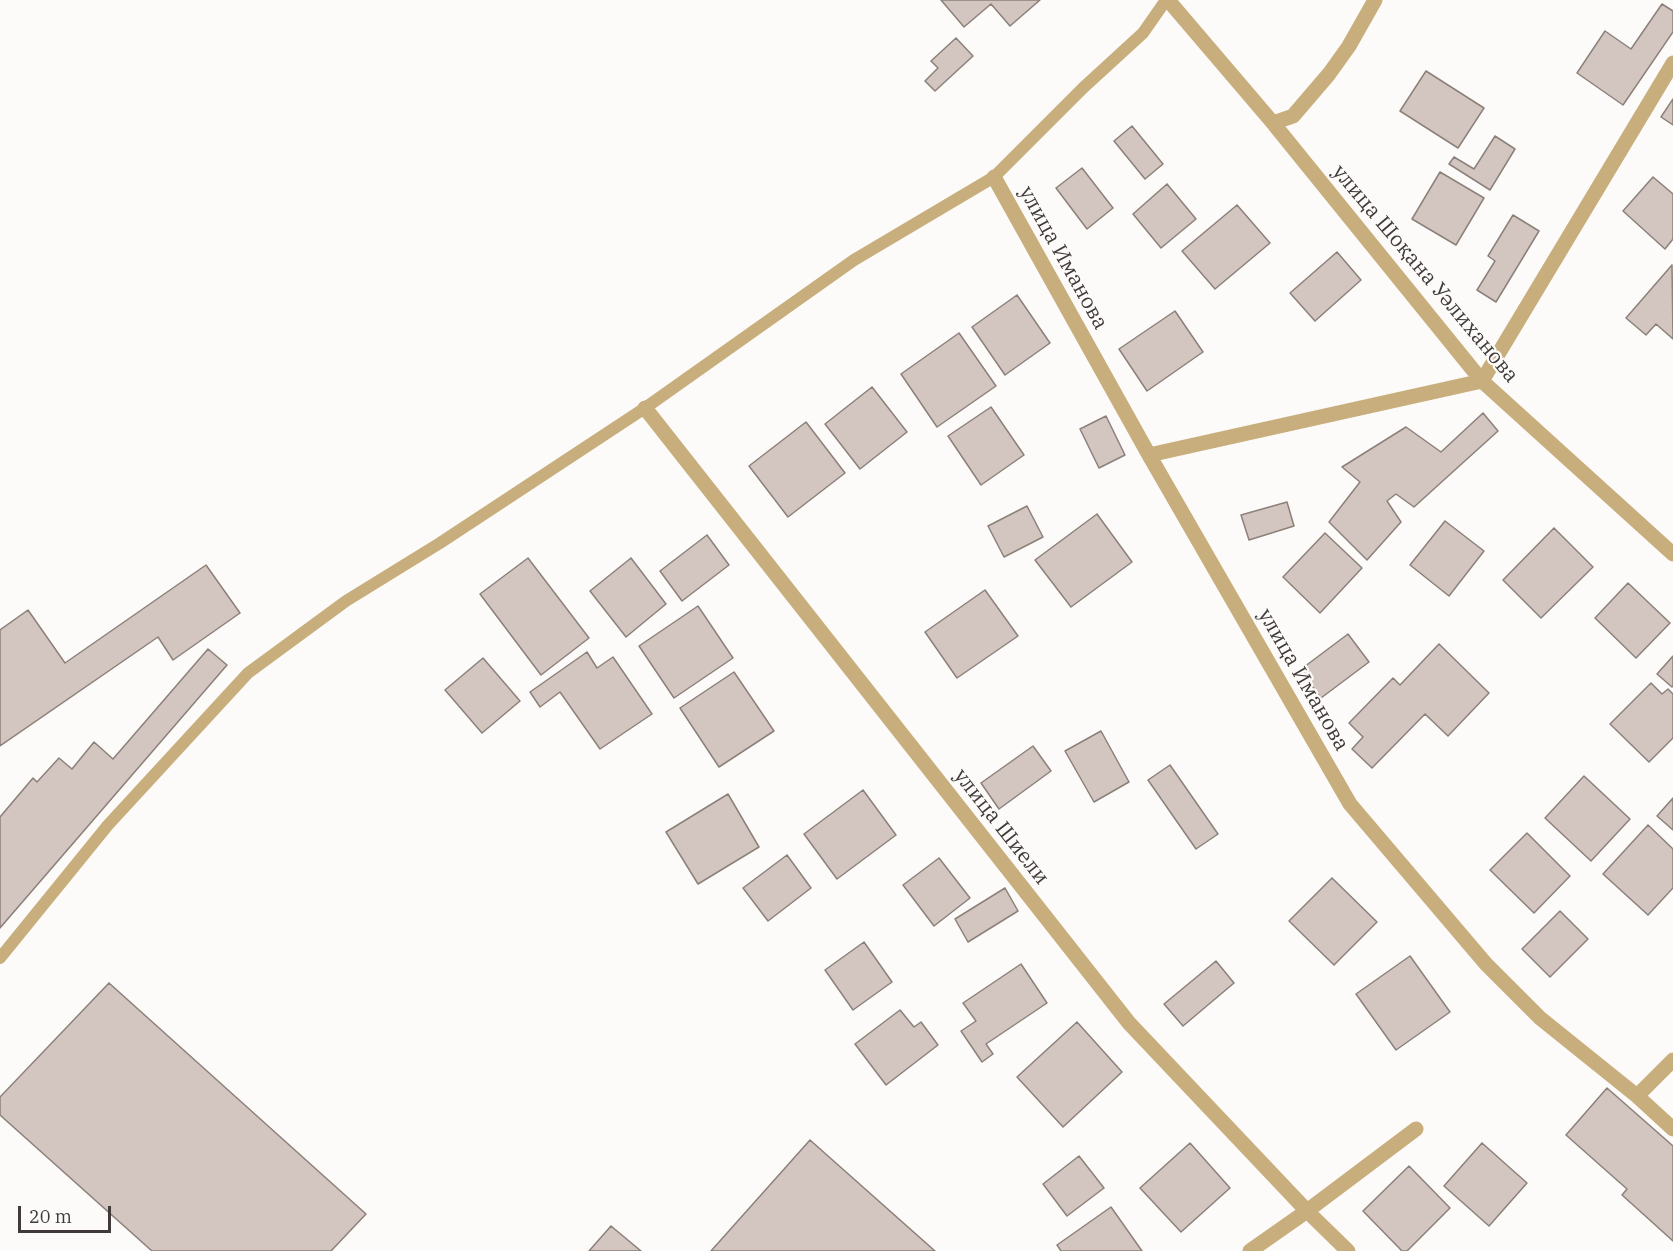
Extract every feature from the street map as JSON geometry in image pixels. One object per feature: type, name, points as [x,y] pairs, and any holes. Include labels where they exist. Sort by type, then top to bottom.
[{"type":"street","name":"улица Шоқана Уәлиханова","points":[[1167,0],[1273,123],[1482,381],[1673,554]]},
{"type":"street","points":[[1273,123],[1293,116],[1329,74],[1349,46],[1375,0]]},
{"type":"street","points":[[1149,455],[1482,381],[1673,63]]},
{"type":"street","name":"улица Иманова","points":[[994,177],[1149,455],[1350,804],[1486,964],[1540,1018],[1637,1096],[1673,1129]]},
{"type":"street","name":"улица Шиели","points":[[645,408],[1129,1023],[1306,1211],[1348,1251]]},
{"type":"street","points":[[1637,1096],[1673,1060]]},
{"type":"street","points":[[1250,1251],[1416,1129]]},
{"type":"lane","points":[[0,958],[108,825],[248,673],[346,601],[440,543],[645,408],[854,260],[994,177],[1083,88],[1143,33],[1167,0]]},
{"type":"building","points":[[941,0],[1040,0],[1010,26],[991,4],[964,27]]},
{"type":"building","points":[[1662,4],[1673,11],[1673,32],[1623,105],[1577,73],[1605,31],[1631,49]]},
{"type":"building","points":[[956,38],[973,56],[935,91],[925,81],[938,68],[931,61]]},
{"type":"building","points":[[1426,71],[1484,108],[1458,148],[1400,111]]},
{"type":"building","points":[[1673,99],[1673,125],[1661,117]]},
{"type":"building","points":[[1132,126],[1163,164],[1145,179],[1114,141]]},
{"type":"building","points":[[1495,136],[1515,149],[1490,190],[1449,164],[1454,157],[1474,169]]},
{"type":"building","points":[[1082,168],[1113,208],[1087,229],[1056,188]]},
{"type":"building","points":[[1440,172],[1484,198],[1456,245],[1412,219]]},
{"type":"building","points":[[1653,177],[1673,194],[1673,239],[1665,249],[1623,211]]},
{"type":"building","points":[[1167,184],[1196,219],[1161,248],[1133,214]]},
{"type":"building","points":[[1237,205],[1270,243],[1215,289],[1182,251]]},
{"type":"building","points":[[1513,215],[1539,231],[1496,302],[1477,290],[1495,261],[1488,256]]},
{"type":"building","points":[[1337,252],[1361,280],[1315,321],[1290,293]]},
{"type":"building","points":[[1672,265],[1673,339],[1656,324],[1646,335],[1626,318]]},
{"type":"building","points":[[1017,295],[1050,343],[1005,375],[972,327]]},
{"type":"building","points":[[1175,311],[1203,352],[1147,391],[1119,349]]},
{"type":"building","points":[[959,333],[996,386],[937,427],[901,374]]},
{"type":"building","points":[[872,387],[907,432],[860,469],[825,424]]},
{"type":"building","points":[[991,407],[1024,455],[981,485],[948,436]]},
{"type":"building","points":[[1483,413],[1498,431],[1414,507],[1396,494],[1387,501],[1401,522],[1367,560],[1329,522],[1360,482],[1342,467],[1406,427],[1441,452]]},
{"type":"building","points":[[1106,416],[1125,455],[1099,468],[1080,429]]},
{"type":"building","points":[[806,422],[845,473],[788,517],[749,466]]},
{"type":"building","points":[[1287,502],[1294,526],[1249,540],[1241,515]]},
{"type":"building","points":[[1027,506],[1043,537],[1004,557],[988,526]]},
{"type":"building","points":[[1097,514],[1132,562],[1071,607],[1035,560]]},
{"type":"building","points":[[1445,521],[1484,551],[1449,596],[1410,565]]},
{"type":"building","points":[[1554,528],[1593,567],[1541,618],[1503,580]]},
{"type":"building","points":[[1325,533],[1362,568],[1320,613],[1283,577]]},
{"type":"building","points":[[707,535],[729,565],[682,601],[660,571]]},
{"type":"building","points":[[528,558],[589,638],[541,675],[480,594]]},
{"type":"building","points":[[631,558],[666,604],[626,637],[590,591]]},
{"type":"building","points":[[206,565],[240,613],[173,660],[158,637],[0,746],[0,630],[28,610],[65,663]]},
{"type":"building","points":[[1628,583],[1670,623],[1636,658],[1595,618]]},
{"type":"building","points":[[985,590],[1018,636],[957,678],[925,632]]},
{"type":"building","points":[[698,606],[733,658],[674,698],[639,646]]},
{"type":"building","points":[[1348,634],[1369,662],[1321,698],[1300,670]]},
{"type":"building","points":[[1439,644],[1489,693],[1448,736],[1425,714],[1372,768],[1352,749],[1363,737],[1349,723],[1393,678],[1400,685]]},
{"type":"building","points":[[208,649],[227,665],[0,928],[0,817],[33,778],[37,782],[59,758],[72,769],[94,742],[113,759]]},
{"type":"building","points":[[587,652],[597,668],[613,657],[652,714],[600,749],[560,692],[540,707],[530,692]]},
{"type":"building","points":[[1673,656],[1673,686],[1672,687],[1657,674]]},
{"type":"building","points":[[483,658],[520,701],[482,733],[445,690]]},
{"type":"building","points":[[734,672],[774,731],[719,767],[680,708]]},
{"type":"building","points":[[1651,683],[1662,694],[1668,689],[1673,694],[1673,738],[1649,762],[1610,724]]},
{"type":"building","points":[[1101,731],[1129,782],[1094,802],[1065,751]]},
{"type":"building","points":[[1033,746],[1051,771],[999,809],[981,783]]},
{"type":"building","points":[[1170,765],[1218,834],[1196,849],[1148,780]]},
{"type":"building","points":[[1584,776],[1630,819],[1591,861],[1545,818]]},
{"type":"building","points":[[863,790],[896,835],[837,879],[804,834]]},
{"type":"building","points":[[728,794],[759,847],[698,884],[666,832]]},
{"type":"building","points":[[1673,798],[1673,830],[1657,816]]},
{"type":"building","points":[[1648,825],[1673,849],[1673,888],[1648,915],[1603,874]]},
{"type":"building","points":[[1527,833],[1570,876],[1534,913],[1490,870]]},
{"type":"building","points":[[787,855],[811,888],[768,921],[743,888]]},
{"type":"building","points":[[939,858],[970,898],[934,926],[903,885]]},
{"type":"building","points":[[1332,878],[1377,922],[1334,965],[1289,921]]},
{"type":"building","points":[[1005,888],[1018,911],[968,942],[955,919]]},
{"type":"building","points":[[1560,911],[1588,939],[1550,977],[1522,949]]},
{"type":"building","points":[[864,942],[892,982],[853,1010],[825,970]]},
{"type":"building","points":[[1410,956],[1450,1012],[1396,1050],[1356,994]]},
{"type":"building","points":[[1216,961],[1234,983],[1183,1026],[1164,1004]]},
{"type":"building","points":[[1021,964],[1047,1003],[986,1044],[993,1054],[982,1062],[961,1031],[976,1021],[963,1003]]},
{"type":"building","points":[[109,983],[366,1214],[331,1251],[152,1251],[0,1115],[0,1097]]},
{"type":"building","points":[[900,1010],[914,1027],[921,1022],[938,1045],[886,1085],[855,1044]]},
{"type":"building","points":[[1077,1022],[1122,1072],[1063,1127],[1017,1077]]},
{"type":"building","points":[[1607,1088],[1673,1146],[1673,1241],[1622,1195],[1627,1189],[1566,1135]]},
{"type":"building","points":[[810,1140],[935,1251],[711,1251]]},
{"type":"building","points":[[1190,1143],[1230,1188],[1181,1232],[1140,1188]]},
{"type":"building","points":[[1482,1143],[1527,1183],[1489,1226],[1444,1186]]},
{"type":"building","points":[[1079,1156],[1104,1188],[1067,1216],[1043,1184]]},
{"type":"building","points":[[1409,1166],[1450,1208],[1407,1251],[1402,1251],[1363,1211]]},
{"type":"building","points":[[1111,1207],[1142,1251],[1061,1251],[1057,1245]]},
{"type":"building","points":[[611,1226],[641,1251],[589,1251]]}]
